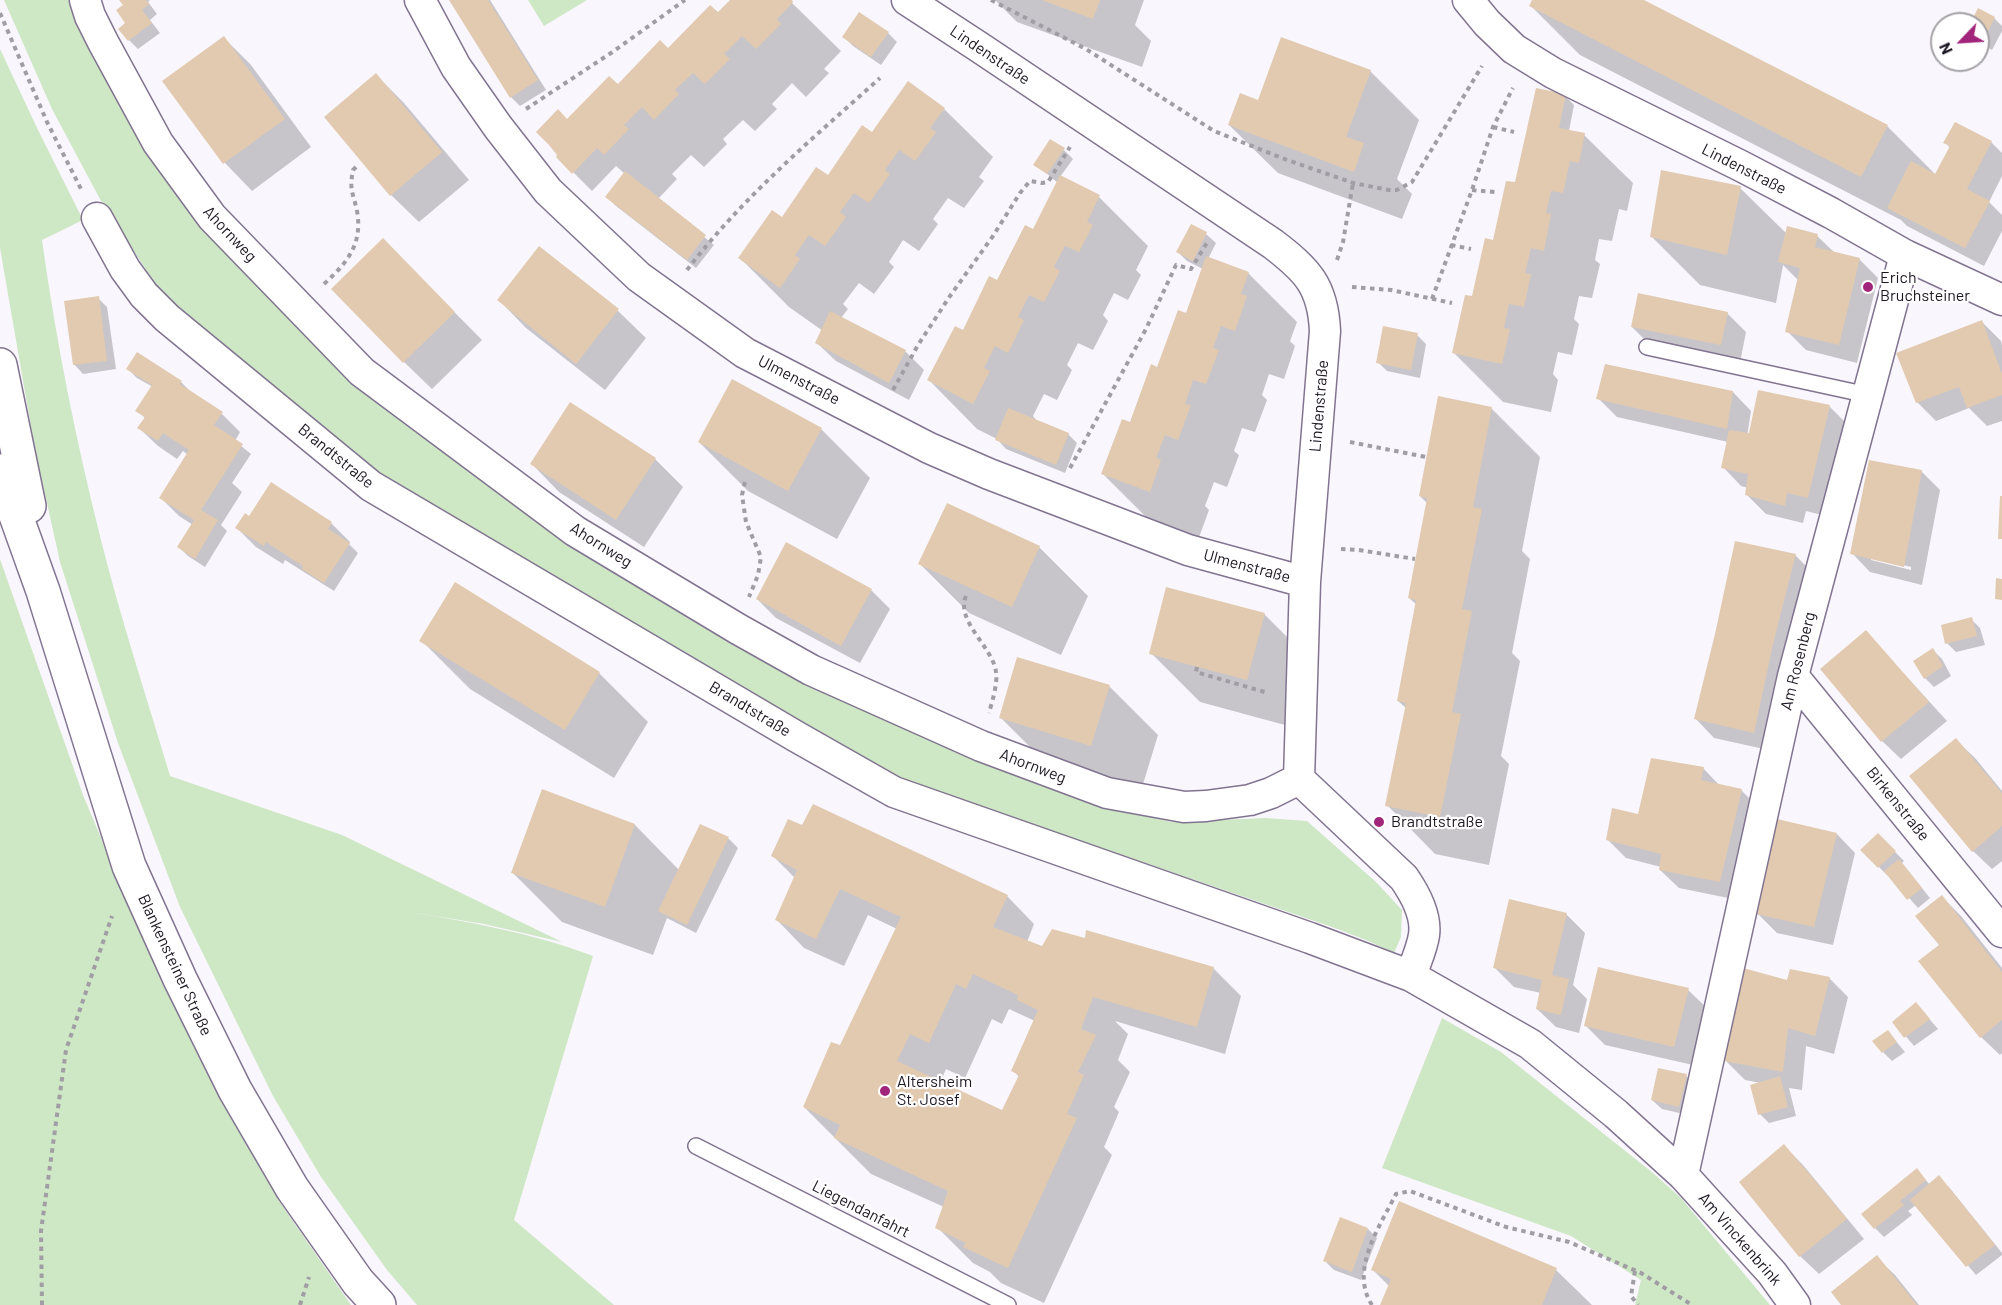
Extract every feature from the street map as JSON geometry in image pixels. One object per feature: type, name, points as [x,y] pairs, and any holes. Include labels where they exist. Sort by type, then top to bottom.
[{"type":"main road","name":"Blankensteiner Straße","points":[[0,365],[24,476],[43,591]]},
{"type":"main road","name":"Blankensteiner Straße","points":[[0,471],[43,591],[129,866],[180,979],[235,1090],[292,1188],[358,1282],[379,1305]]},
{"type":"street","name":"Ahornweg","points":[[85,0],[103,42],[158,143],[212,217],[362,372],[575,531],[820,674],[981,746],[1107,794],[1184,807],[1250,800],[1271,793],[1299,779]]},
{"type":"street","name":"Ulmenstraße","points":[[420,0],[456,67],[498,127],[548,191],[639,277],[745,353],[929,448],[989,474],[1188,550],[1305,582]]},
{"type":"street","name":"Lindenstraße","points":[[907,0],[1273,244],[1296,262],[1317,292],[1325,331],[1307,546],[1299,779]]},
{"type":"street","name":"Lindenstraße","points":[[1468,0],[1504,40],[1541,66],[1811,203],[1905,255]]},
{"type":"street","name":"Brandtstraße","points":[[97,218],[131,277],[144,295],[167,318],[371,486],[894,792],[1310,938],[1411,976],[1530,1044],[1616,1114],[1683,1175]]},
{"type":"street","points":[[1905,255],[2002,300]]},
{"type":"street","name":"Am Rosenberg","points":[[1683,1175],[1793,676],[1905,255]]},
{"type":"street","name":"Birkenstraße","points":[[1793,676],[2002,932]]},
{"type":"street","points":[[1299,779],[1404,878],[1412,890],[1424,920],[1424,935],[1411,976]]},
{"type":"street","name":"Am Vinckenbrink","points":[[1683,1175],[1772,1273],[1795,1305]]},
{"type":"lane","points":[[1647,348],[1868,395]]},
{"type":"lane","name":"Liegendanfahrt","points":[[696,1146],[1008,1305]]},
{"type":"path","points":[[498,127],[685,0]]},
{"type":"path","points":[[991,0],[1086,49],[1214,131],[1353,183],[1389,190],[1397,190],[1412,183],[1475,76],[1504,40]]},
{"type":"path","points":[[0,13],[47,122],[97,218]]},
{"type":"path","points":[[1432,299],[1493,127],[1513,88],[1541,66]]},
{"type":"path","points":[[666,297],[709,241],[777,171],[880,78]]},
{"type":"path","points":[[877,420],[918,345],[1020,193],[1030,181],[1048,182],[1088,120]]},
{"type":"path","points":[[1493,127],[1514,132]]},
{"type":"path","points":[[300,307],[343,266],[357,242],[357,213],[350,187],[352,170],[357,166]]},
{"type":"path","points":[[1317,292],[1340,254],[1353,183]]},
{"type":"path","points":[[1472,190],[1495,192]]},
{"type":"path","points":[[1085,439],[1146,328],[1176,265],[1191,269],[1224,213]]},
{"type":"path","points":[[1451,245],[1471,249]]},
{"type":"path","points":[[1317,292],[1355,286],[1391,290],[1452,303]]},
{"type":"path","points":[[1316,437],[1426,457]]},
{"type":"path","points":[[738,628],[758,575],[761,556],[746,522],[742,495],[745,482]]},
{"type":"path","points":[[1307,546],[1359,550],[1415,559]]},
{"type":"path","points":[[966,597],[963,603],[966,619],[983,642],[996,672],[994,695],[981,746]]},
{"type":"path","points":[[1197,667],[1196,672],[1279,696],[1301,696]]},
{"type":"path","points":[[42,1305],[41,1231],[66,1050],[129,866]]},
{"type":"path","points":[[1372,1305],[1363,1282],[1368,1250],[1396,1194],[1410,1191],[1506,1227],[1569,1242],[1635,1271],[1692,1305]]},
{"type":"path","points":[[1635,1271],[1630,1296],[1638,1305]]},
{"type":"green space","points":[[4,0],[71,0],[217,235],[581,546],[815,689],[1065,794],[1171,822],[1266,818],[1307,821],[1376,882],[1402,910],[1401,937],[1394,953],[1332,927],[891,776],[370,476],[170,306],[101,201],[52,109]]},
{"type":"green space","points":[[528,0],[587,0],[544,26]]},
{"type":"green space","points":[[0,49],[83,220],[42,240],[67,391],[92,503],[117,600],[170,776],[342,835],[562,942],[484,924],[398,910],[521,934],[593,956],[514,1220],[614,1305],[417,1305],[387,1270],[321,1177],[273,1096],[180,907],[118,743],[60,562],[34,444],[0,248]]},
{"type":"green space","points":[[0,559],[83,795],[162,983],[281,1204],[351,1305],[0,1305]]},
{"type":"green space","points":[[1442,1018],[1501,1052],[1653,1173],[1681,1198],[1770,1305],[1635,1305],[1641,1280],[1571,1236],[1382,1168]]},
{"type":"building","points":[[119,0],[146,0],[149,4],[142,10],[152,23],[128,41],[118,29],[125,23],[116,10],[123,5]]},
{"type":"building","points":[[449,0],[488,0],[538,80],[510,98]]},
{"type":"building","points":[[730,0],[792,0],[793,2],[777,19],[781,24],[756,49],[742,36],[724,54],[730,59],[705,84],[693,73],[675,90],[679,94],[654,120],[642,107],[624,125],[629,129],[604,155],[597,148],[572,174],[536,132],[558,109],[567,119],[609,76],[618,84],[660,40],[668,48],[710,5],[718,12]]},
{"type":"building","points":[[1042,0],[1100,0],[1093,19]]},
{"type":"building","points":[[1532,0],[1644,0],[1888,125],[1861,177],[1529,6]]},
{"type":"building","points":[[859,12],[889,32],[871,57],[842,37]]},
{"type":"building","points":[[1990,14],[1995,17],[1990,27]]},
{"type":"building","points":[[224,36],[285,119],[223,164],[162,81]]},
{"type":"building","points":[[1281,37],[1371,70],[1346,137],[1364,143],[1354,172],[1228,125],[1240,93],[1258,100]]},
{"type":"building","points":[[376,73],[442,152],[390,196],[324,117]]},
{"type":"building","points":[[908,81],[945,108],[930,128],[936,132],[915,161],[899,150],[885,170],[890,174],[869,203],[854,193],[840,212],[846,217],[825,246],[809,235],[795,255],[800,259],[780,288],[738,258],[772,210],[782,217],[816,167],[828,175],[862,125],[872,132]]},
{"type":"building","points":[[1536,88],[1566,94],[1559,128],[1585,133],[1579,163],[1570,161],[1563,193],[1551,191],[1546,213],[1551,214],[1544,251],[1531,248],[1525,273],[1531,274],[1524,307],[1509,304],[1504,328],[1510,329],[1502,364],[1452,353],[1465,295],[1472,296],[1485,238],[1493,240],[1506,181],[1515,182]]},
{"type":"building","points":[[1955,122],[1992,141],[1967,189],[1990,201],[1965,248],[1887,208],[1911,161],[1935,174],[1950,146],[1943,143]]},
{"type":"building","points":[[1050,139],[1065,148],[1047,174],[1033,165]]},
{"type":"building","points":[[1661,170],[1741,186],[1727,255],[1650,237]]},
{"type":"building","points":[[625,171],[706,235],[687,260],[605,197]]},
{"type":"building","points":[[1060,175],[1100,195],[1087,222],[1093,225],[1079,252],[1065,246],[1054,267],[1060,271],[1044,302],[1029,295],[1018,317],[1024,320],[1008,353],[995,346],[984,368],[990,371],[973,404],[927,380],[955,326],[963,330],[989,276],[997,280],[1025,225],[1033,229]]},
{"type":"building","points":[[1191,224],[1207,232],[1193,261],[1176,252]]},
{"type":"building","points":[[1787,226],[1818,234],[1815,247],[1860,258],[1839,345],[1785,332],[1800,268],[1778,262]]},
{"type":"building","points":[[383,238],[455,312],[403,363],[331,289]]},
{"type":"building","points":[[539,246],[619,309],[576,364],[497,300]]},
{"type":"building","points":[[1206,256],[1249,272],[1241,294],[1247,296],[1235,331],[1221,326],[1213,348],[1219,350],[1206,384],[1193,380],[1185,404],[1191,405],[1178,440],[1165,435],[1156,458],[1161,460],[1150,492],[1101,474],[1122,419],[1130,422],[1151,364],[1157,367],[1178,310],[1186,313]]},
{"type":"building","points":[[1638,293],[1728,312],[1721,345],[1631,327]]},
{"type":"building","points":[[99,296],[107,361],[73,365],[64,301]]},
{"type":"building","points":[[830,311],[906,350],[889,383],[815,343]]},
{"type":"building","points":[[1982,320],[2002,374],[2002,395],[1967,408],[1959,387],[1916,403],[1896,353]]},
{"type":"building","points":[[1383,326],[1418,333],[1411,370],[1376,363]]},
{"type":"building","points":[[137,352],[182,381],[180,384],[223,412],[214,425],[243,444],[201,510],[218,520],[195,559],[177,547],[194,520],[159,498],[189,450],[163,433],[158,441],[137,428],[145,417],[135,411],[152,385],[126,369]]},
{"type":"building","points":[[1605,364],[1733,391],[1727,429],[1596,399]]},
{"type":"building","points":[[732,379],[822,428],[788,491],[698,442]]},
{"type":"building","points":[[1758,390],[1830,405],[1808,498],[1787,493],[1785,506],[1745,495],[1748,474],[1721,468],[1729,430],[1749,433]]},
{"type":"building","points":[[1438,396],[1492,407],[1473,507],[1482,509],[1462,609],[1472,611],[1452,712],[1461,714],[1440,817],[1385,806],[1406,703],[1397,701],[1416,600],[1408,598],[1427,498],[1419,496]]},
{"type":"building","points":[[570,402],[656,458],[616,520],[530,464]]},
{"type":"building","points":[[1008,408],[1069,433],[1056,465],[995,440]]},
{"type":"building","points":[[1869,460],[1922,470],[1904,567],[1850,554]]},
{"type":"building","points":[[271,482],[332,522],[328,529],[350,543],[324,583],[266,542],[264,546],[235,528],[245,513],[249,516]]},
{"type":"building","points":[[2000,496],[2002,496],[2002,539],[1998,539]]},
{"type":"building","points":[[947,503],[1040,546],[1012,607],[918,564]]},
{"type":"building","points":[[1735,541],[1796,554],[1773,644],[1754,733],[1694,719]]},
{"type":"building","points":[[786,542],[872,589],[841,646],[756,599]]},
{"type":"building","points":[[1996,578],[2002,579],[2002,600],[1995,599]]},
{"type":"building","points":[[455,582],[600,672],[565,730],[419,641]]},
{"type":"building","points":[[1166,587],[1265,613],[1247,680],[1149,654]]},
{"type":"building","points":[[1972,617],[1977,636],[1945,644],[1941,625]]},
{"type":"building","points":[[1866,630],[1929,702],[1881,742],[1820,669]]},
{"type":"building","points":[[1933,648],[1943,666],[1924,679],[1913,661]]},
{"type":"building","points":[[1017,657],[1110,685],[1091,746],[999,718]]},
{"type":"building","points":[[1956,738],[2002,793],[2002,826],[1972,852],[1909,776]]},
{"type":"building","points":[[1651,758],[1704,767],[1701,780],[1742,789],[1720,882],[1659,870],[1661,854],[1606,840],[1612,808],[1638,814]]},
{"type":"building","points":[[542,789],[635,824],[605,907],[511,873]]},
{"type":"building","name":"Altersheim St. Josef","points":[[813,804],[1008,895],[993,927],[1042,946],[1052,929],[1085,938],[1086,930],[1214,967],[1197,1027],[1093,997],[1081,1029],[1096,1035],[1078,1072],[1084,1075],[1067,1114],[1077,1118],[1008,1268],[963,1247],[966,1243],[935,1228],[948,1191],[834,1138],[840,1125],[803,1107],[831,1042],[840,1045],[901,917],[840,889],[816,939],[775,920],[797,870],[771,856],[788,819],[802,825]],"holes":[[[973,974],[1018,995],[1017,1000],[1038,1010],[1011,1071],[1019,1075],[1002,1110],[897,1061],[910,1034],[929,1043],[956,984],[966,989]]]},
{"type":"building","points":[[1777,819],[1837,833],[1814,927],[1756,914]]},
{"type":"building","points":[[700,824],[729,837],[687,925],[658,911]]},
{"type":"building","points":[[1878,833],[1896,851],[1878,868],[1860,850]]},
{"type":"building","points":[[1899,859],[1922,888],[1907,900],[1884,871]]},
{"type":"building","points":[[1942,895],[2002,972],[2002,1020],[1980,1038],[1918,961],[1939,945],[1915,916]]},
{"type":"building","points":[[1509,899],[1567,913],[1552,975],[1569,979],[1561,1015],[1536,1009],[1542,980],[1493,968]]},
{"type":"building","points":[[1598,967],[1689,988],[1674,1047],[1584,1026]]},
{"type":"building","points":[[1743,968],[1787,980],[1790,969],[1830,977],[1815,1036],[1788,1028],[1783,1072],[1724,1061]]},
{"type":"building","points":[[1916,1002],[1930,1019],[1904,1038],[1892,1022]]},
{"type":"building","points":[[1888,1030],[1897,1042],[1882,1053],[1872,1041]]},
{"type":"building","points":[[1658,1068],[1687,1074],[1679,1107],[1651,1100]]},
{"type":"building","points":[[1780,1076],[1788,1107],[1758,1115],[1750,1085]]},
{"type":"building","points":[[1784,1144],[1847,1219],[1799,1257],[1739,1182]]},
{"type":"building","points":[[1917,1168],[1926,1180],[1900,1201],[1904,1205],[1874,1229],[1861,1214]]},
{"type":"building","points":[[1939,1175],[1995,1245],[1966,1267],[1910,1200]]},
{"type":"building","points":[[1399,1201],[1557,1268],[1542,1305],[1380,1305],[1391,1279],[1371,1270]]},
{"type":"building","points":[[1340,1217],[1368,1228],[1352,1272],[1323,1261]]},
{"type":"building","points":[[1877,1255],[1917,1305],[1841,1305],[1831,1292]]},
{"type":"place","name":"Erich Bruchsteiner","points":[[1868,287]]},
{"type":"place","name":"Brandtstraße","points":[[1379,822]]},
{"type":"place","name":"Altersheim St. Josef","points":[[885,1091]]}]
